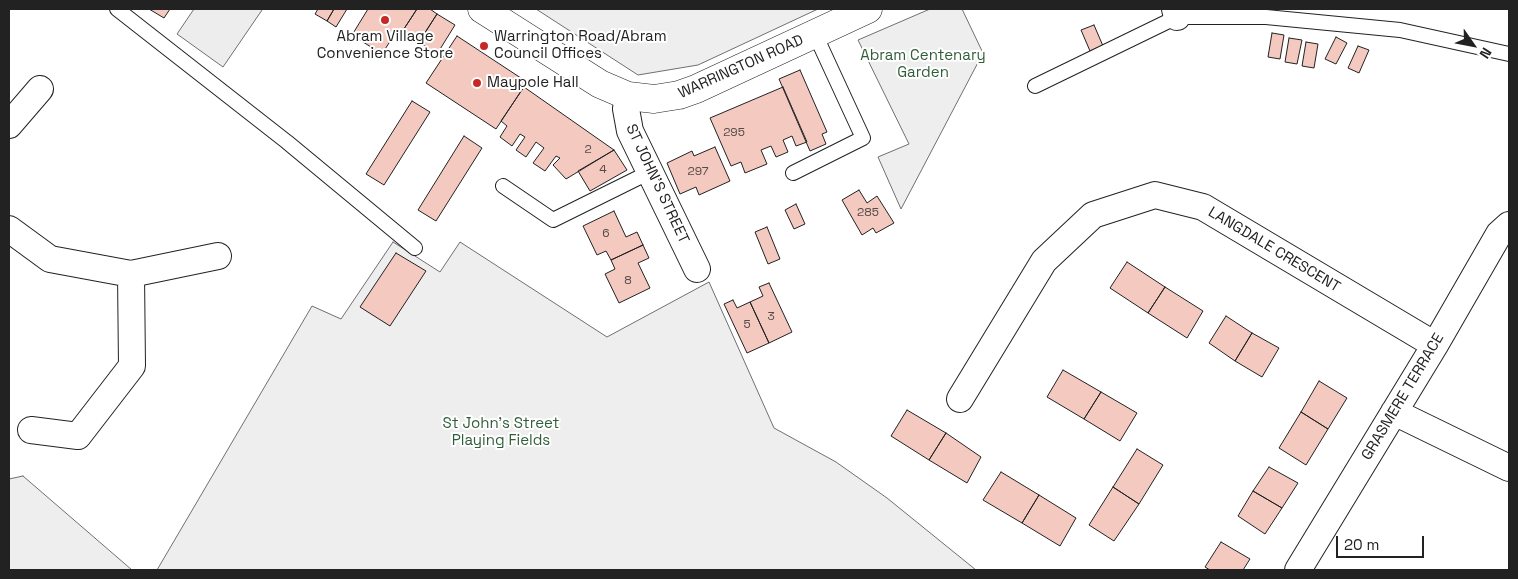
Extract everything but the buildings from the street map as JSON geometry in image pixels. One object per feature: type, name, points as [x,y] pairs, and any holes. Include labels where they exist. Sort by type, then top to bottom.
[{"type":"main road","name":"WARRINGTON ROAD","points":[[482,9],[586,75],[628,96],[654,99],[679,95],[868,9]]},
{"type":"street","points":[[9,125],[40,89]]},
{"type":"street","name":"ST JOHN'S STREET","points":[[628,96],[626,109],[630,130],[697,270]]},
{"type":"street","name":"LANGDALE CRESCENT","points":[[960,399],[1044,262],[1093,215],[1154,195],[1203,207],[1435,345]]},
{"type":"street","name":"GRASMERE TERRACE","points":[[1298,570],[1435,345],[1499,234],[1509,225]]},
{"type":"street","points":[[9,229],[50,259],[131,274],[218,256]]},
{"type":"street","points":[[31,430],[78,436],[132,366],[131,274]]},
{"type":"street","points":[[1394,412],[1509,468]]},
{"type":"lane","points":[[117,9],[287,142],[415,248]]},
{"type":"lane","points":[[1035,86],[1176,13],[1266,17],[1400,30],[1509,54]]},
{"type":"lane","points":[[793,173],[863,138],[815,34]]},
{"type":"lane","points":[[503,186],[553,220],[650,172]]},
{"type":"green space","points":[[536,9],[818,9],[698,65],[638,75]]},
{"type":"green space","name":"Abram Centenary Garden","points":[[930,9],[962,9],[983,53],[901,209],[878,157],[909,144],[858,40]]},
{"type":"green space","name":"St John's Street Playing Fields","points":[[393,242],[440,272],[460,242],[607,337],[709,282],[774,428],[836,462],[887,498],[976,570],[157,570],[312,306],[341,319]]},
{"type":"green space","points":[[23,476],[132,570],[9,570],[9,479]]},
{"type":"shaded area","points":[[194,9],[262,10],[223,67],[177,34]]},
{"type":"place","name":"Abram Village Convenience Store","points":[[385,20]]},
{"type":"place","name":"Warrington Road/Abram Council Offices","points":[[484,46]]},
{"type":"place","name":"Maypole Hall","points":[[477,83]]}]
